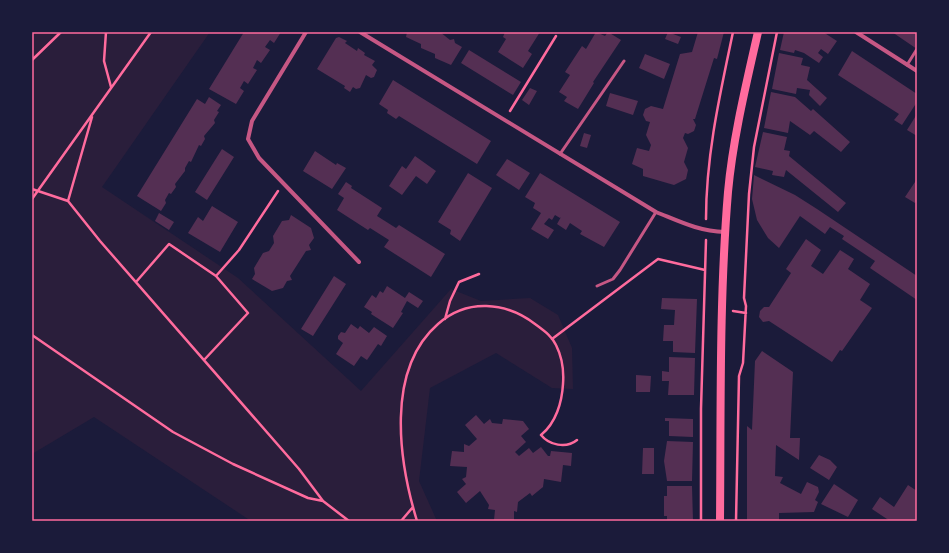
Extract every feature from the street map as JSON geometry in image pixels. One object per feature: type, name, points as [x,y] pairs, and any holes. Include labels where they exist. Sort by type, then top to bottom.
[{"type":"main road","points":[[720,521],[725,232],[736,134],[758,32]]},
{"type":"street","points":[[306,32],[252,121],[248,131],[248,139],[254,152],[359,262]]},
{"type":"street","points":[[360,32],[656,212],[694,228],[706,231],[725,232]]},
{"type":"street","points":[[856,32],[917,71]]},
{"type":"lane","points":[[907,65],[917,49]]},
{"type":"lane","points":[[560,154],[624,61]]},
{"type":"lane","points":[[597,286],[613,279],[656,212]]},
{"type":"path","points":[[32,60],[61,32]]},
{"type":"path","points":[[106,32],[104,61],[111,88]]},
{"type":"path","points":[[32,199],[151,32]]},
{"type":"path","points":[[701,521],[701,402],[706,186],[714,118],[733,32]]},
{"type":"path","points":[[736,521],[739,376],[743,363],[746,306],[744,298],[750,194],[754,147],[777,32]]},
{"type":"path","points":[[504,120],[556,36]]},
{"type":"path","points":[[68,201],[93,114]]},
{"type":"path","points":[[216,276],[239,250],[283,183]]},
{"type":"path","points":[[32,189],[68,201],[100,241],[299,469],[323,501],[349,521]]},
{"type":"path","points":[[136,282],[169,244],[216,276],[248,314],[204,360]]},
{"type":"path","points":[[552,339],[658,259],[705,270]]},
{"type":"path","points":[[445,319],[450,301],[459,282],[479,274]]},
{"type":"path","points":[[417,521],[402,452],[401,423],[403,402],[411,366],[418,350],[428,336],[445,319],[458,311],[471,307],[487,305],[499,306],[514,310],[525,316],[552,339],[556,345],[562,365],[562,393],[552,423],[541,435],[547,442],[552,444],[570,444],[577,440]]},
{"type":"path","points":[[32,335],[173,432],[233,464],[308,498],[323,501]]},
{"type":"path","points":[[401,521],[413,506]]},
{"type":"shaded area","points":[[32,32],[210,32],[102,187],[238,278],[361,391],[451,289],[481,301],[530,298],[558,315],[572,348],[573,389],[552,388],[496,353],[430,388],[419,481],[437,521],[251,521],[94,417],[32,454]]},
{"type":"building","points":[[244,32],[281,32],[274,43],[270,40],[265,47],[270,50],[261,63],[257,60],[253,68],[257,70],[248,84],[244,81],[240,88],[244,91],[236,104],[209,89]]},
{"type":"building","points":[[407,32],[440,32],[450,40],[454,39],[455,43],[462,47],[451,65],[435,58],[435,54],[421,48],[421,44],[406,37]]},
{"type":"building","points":[[505,32],[540,32],[528,51],[532,54],[523,68],[498,52],[506,39],[503,37]]},
{"type":"building","points":[[596,32],[605,36],[608,32],[621,40],[593,82],[594,83],[578,109],[564,101],[567,97],[559,92],[570,75],[565,72],[582,46],[586,49]]},
{"type":"building","points":[[668,32],[681,37],[678,44],[665,39]]},
{"type":"building","points":[[698,32],[724,32],[717,59],[714,58],[695,119],[693,119],[696,125],[694,131],[688,134],[685,133],[683,138],[688,148],[684,162],[688,170],[686,179],[674,185],[643,176],[643,169],[632,164],[637,148],[649,151],[651,145],[646,135],[650,122],[646,121],[643,115],[645,109],[651,106],[663,109],[680,54],[692,52]]},
{"type":"building","points":[[784,32],[823,32],[837,41],[828,54],[821,49],[818,53],[823,57],[819,63],[804,53],[795,50],[794,53],[780,50]]},
{"type":"building","points":[[892,32],[917,32],[917,49]]},
{"type":"building","points":[[339,37],[347,41],[345,43],[357,51],[358,48],[365,53],[364,55],[375,61],[372,65],[377,70],[374,77],[371,78],[366,75],[360,88],[356,89],[353,87],[350,92],[344,88],[345,86],[317,69],[336,38]]},
{"type":"building","points":[[469,50],[521,82],[513,95],[461,63]]},
{"type":"building","points":[[852,51],[917,94],[917,102],[902,125],[894,120],[899,114],[838,75]]},
{"type":"building","points":[[779,53],[803,58],[801,65],[810,67],[807,80],[827,98],[820,106],[809,95],[810,90],[797,88],[796,94],[772,89]]},
{"type":"building","points":[[645,54],[670,64],[664,79],[639,68]]},
{"type":"building","points":[[393,80],[491,141],[477,164],[399,116],[396,119],[387,113],[388,110],[379,104]]},
{"type":"building","points":[[530,88],[537,91],[529,105],[522,100]]},
{"type":"building","points":[[771,92],[795,97],[811,111],[813,109],[850,142],[841,152],[814,131],[810,135],[790,121],[788,133],[764,128]]},
{"type":"building","points":[[610,93],[638,101],[633,115],[606,106]]},
{"type":"building","points":[[209,97],[221,105],[214,120],[215,123],[204,136],[205,139],[201,146],[199,145],[191,162],[189,161],[185,171],[175,184],[176,187],[171,194],[169,193],[165,200],[166,203],[161,211],[137,196],[197,99],[205,104]]},
{"type":"building","points":[[917,114],[917,136],[907,130]]},
{"type":"building","points":[[763,132],[787,137],[784,150],[790,151],[789,156],[846,203],[838,212],[786,170],[784,177],[772,175],[773,171],[755,167]]},
{"type":"building","points":[[584,133],[591,135],[587,148],[580,146]]},
{"type":"building","points":[[222,149],[234,157],[207,200],[195,192]]},
{"type":"building","points":[[315,151],[336,165],[337,163],[346,168],[332,189],[303,171]]},
{"type":"building","points":[[415,156],[436,171],[427,184],[416,176],[402,195],[389,186],[402,166],[406,169]]},
{"type":"building","points":[[507,159],[530,173],[519,190],[496,175]]},
{"type":"building","points":[[468,173],[492,188],[460,241],[450,234],[451,230],[438,222]]},
{"type":"building","points":[[540,173],[620,222],[604,247],[580,234],[582,231],[570,223],[566,230],[557,224],[561,217],[560,218],[555,215],[552,220],[549,218],[544,224],[554,230],[548,239],[531,229],[541,213],[533,208],[535,203],[525,197]]},
{"type":"building","points":[[754,175],[795,195],[917,276],[917,300],[870,268],[875,261],[842,239],[844,236],[830,227],[825,234],[800,216],[779,248],[768,238],[757,220],[752,199]]},
{"type":"building","points":[[917,179],[917,200],[915,203],[905,197]]},
{"type":"building","points":[[346,182],[352,186],[351,188],[382,208],[377,216],[396,228],[399,225],[445,254],[431,277],[384,247],[389,240],[370,228],[368,230],[337,210],[344,198],[338,194]]},
{"type":"building","points":[[212,206],[238,222],[220,252],[188,233],[198,217],[203,221]]},
{"type":"building","points":[[159,213],[174,222],[169,230],[155,221]]},
{"type":"building","points":[[291,215],[311,228],[314,238],[309,245],[311,250],[306,251],[290,276],[292,280],[287,281],[283,288],[272,291],[252,279],[255,274],[254,268],[263,253],[269,251],[274,243],[273,236],[282,221],[289,220]]},
{"type":"building","points":[[806,239],[821,250],[811,266],[823,274],[840,250],[854,259],[848,269],[870,284],[860,300],[872,308],[842,351],[840,350],[832,362],[769,321],[763,322],[759,317],[760,311],[764,307],[769,307],[791,273],[786,269]]},
{"type":"building","points":[[334,276],[346,284],[313,336],[301,329]]},
{"type":"building","points":[[387,286],[405,298],[409,292],[423,301],[418,308],[407,301],[401,312],[403,313],[393,328],[371,314],[372,312],[364,307],[372,295],[376,298],[380,291],[383,293]]},
{"type":"building","points":[[662,298],[697,299],[695,353],[673,352],[673,341],[663,341],[664,325],[674,325],[675,310],[661,309]]},
{"type":"building","points":[[351,324],[358,329],[360,326],[369,333],[374,327],[387,336],[381,346],[378,344],[367,360],[361,356],[354,366],[336,354],[343,343],[338,339],[338,336],[341,332],[345,333]]},
{"type":"building","points":[[762,351],[793,372],[790,438],[800,438],[799,460],[776,445],[775,476],[783,477],[780,483],[801,494],[807,482],[818,487],[819,492],[815,500],[818,502],[814,512],[779,513],[779,521],[747,521],[747,426],[752,430],[755,361]]},
{"type":"building","points":[[669,357],[695,358],[694,395],[668,395],[669,381],[662,381],[662,371],[669,372]]},
{"type":"building","points":[[636,375],[651,376],[650,392],[636,392]]},
{"type":"building","points":[[476,415],[484,424],[490,419],[492,423],[502,424],[503,419],[523,421],[529,429],[521,436],[526,442],[515,452],[519,456],[529,448],[533,453],[541,447],[548,456],[550,456],[551,451],[572,453],[571,466],[563,465],[561,482],[544,479],[543,487],[532,496],[530,493],[518,502],[517,512],[514,511],[514,521],[494,520],[495,510],[488,509],[489,505],[480,491],[466,503],[457,492],[466,484],[462,479],[466,477],[467,467],[450,466],[452,451],[464,452],[464,444],[469,446],[477,439],[465,425]]},
{"type":"building","points":[[665,418],[693,419],[693,437],[669,436],[669,421],[665,421]]},
{"type":"building","points":[[667,441],[693,442],[692,481],[667,481],[664,461]]},
{"type":"building","points":[[643,448],[654,448],[654,474],[642,474]]},
{"type":"building","points":[[819,455],[830,460],[837,467],[829,480],[810,468]]},
{"type":"building","points":[[834,484],[858,500],[848,517],[821,504]]},
{"type":"building","points":[[908,485],[917,491],[917,521],[890,521],[872,509],[880,497],[894,507]]},
{"type":"building","points":[[667,486],[692,486],[693,521],[667,521],[667,516],[664,516],[664,496],[667,496]]}]
